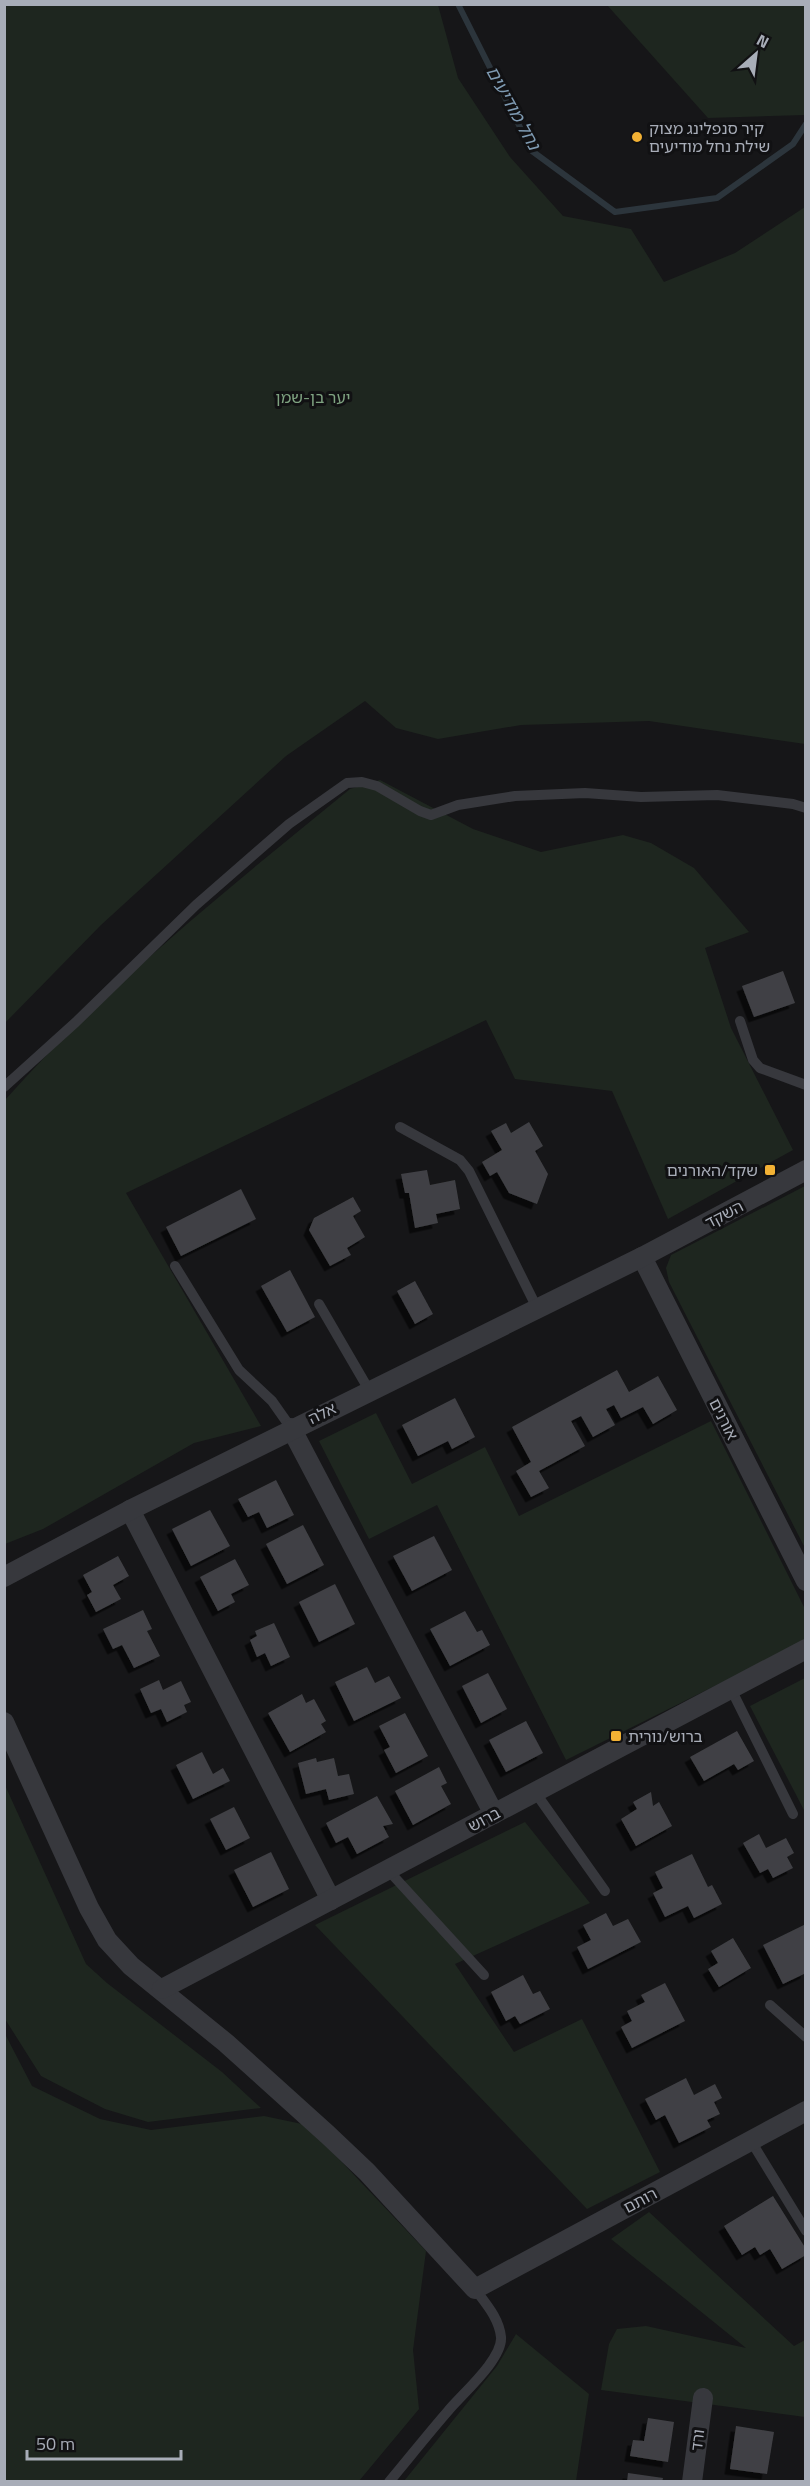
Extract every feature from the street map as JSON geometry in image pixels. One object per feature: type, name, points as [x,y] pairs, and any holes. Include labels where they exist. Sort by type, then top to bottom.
[{"type":"street","name":"השקד","points":[[642,1257],[806,1170]]},
{"type":"street","name":"אלה","points":[[4,1577],[129,1510],[291,1428],[642,1257]]},
{"type":"street","name":"אורנים","points":[[642,1257],[806,1581]]},
{"type":"street","points":[[291,1428],[494,1814]]},
{"type":"street","points":[[129,1510],[331,1900]]},
{"type":"street","name":"ברוש","points":[[162,1989],[806,1649]]},
{"type":"street","points":[[4,1722],[89,1908],[107,1940],[131,1966],[162,1989],[274,2085],[368,2172],[475,2289]]},
{"type":"street","name":"רותם","points":[[475,2289],[806,2112]]},
{"type":"street","name":"ורד","points":[[692,2481],[703,2397]]},
{"type":"lane","points":[[4,1087],[76,1022],[196,905],[289,824],[347,783],[362,782],[377,786],[420,811],[431,814],[458,805],[515,796],[585,793],[641,797],[717,795],[793,804],[806,808]]},
{"type":"lane","points":[[740,1021],[753,1060],[760,1068],[806,1085]]},
{"type":"lane","points":[[400,1127],[460,1161],[469,1171],[537,1308]]},
{"type":"lane","points":[[175,1266],[239,1370],[272,1401],[291,1428]]},
{"type":"lane","points":[[319,1304],[369,1390]]},
{"type":"lane","points":[[731,1689],[793,1814]]},
{"type":"lane","points":[[536,1792],[605,1891]]},
{"type":"lane","points":[[388,1870],[484,1975]]},
{"type":"lane","points":[[770,2005],[806,2037]]},
{"type":"lane","points":[[751,2140],[806,2231]]},
{"type":"lane","points":[[389,2481],[474,2384],[497,2350],[501,2340],[494,2315],[475,2289]]},
{"type":"green space","name":"יער בן-שמן","points":[[5,4],[438,5],[458,78],[510,157],[563,216],[631,229],[664,282],[735,253],[805,207],[805,744],[649,721],[521,725],[438,739],[396,728],[365,701],[286,756],[101,925],[5,1023]]},
{"type":"green space","points":[[607,5],[805,5],[805,115],[708,118]]},
{"type":"green space","points":[[380,780],[473,829],[541,852],[623,835],[651,843],[694,868],[749,932],[705,948],[731,1028],[793,1150],[668,1219],[612,1091],[515,1079],[486,1020],[126,1193],[261,1426],[194,1443],[43,1529],[5,1544],[5,1100],[85,1016],[215,900],[350,789]]},
{"type":"green space","points":[[805,1186],[805,1548],[669,1282],[666,1268],[671,1255]]},
{"type":"green space","points":[[376,1413],[412,1484],[485,1447],[519,1516],[711,1421],[805,1609],[805,1641],[566,1760],[437,1505],[369,1539],[319,1441]]},
{"type":"green space","points":[[805,1678],[805,1812],[750,1706]]},
{"type":"green space","points":[[4,1783],[86,1964],[107,1983],[222,2072],[261,2108],[148,2122],[105,2109],[41,2076],[5,2019]]},
{"type":"green space","points":[[525,1822],[590,1903],[455,1964],[514,2052],[582,2019],[660,2172],[587,2209],[315,1925]]},
{"type":"green space","points":[[4,2032],[32,2086],[100,2119],[151,2130],[264,2116],[302,2124],[320,2139],[426,2251],[413,2350],[419,2409],[359,2481],[5,2481]]},
{"type":"green space","points":[[649,2212],[794,2346],[805,2340],[805,2417],[601,2390],[609,2344],[617,2329],[646,2326],[746,2348],[611,2239]]},
{"type":"green space","points":[[516,2334],[589,2394],[576,2481],[404,2481],[497,2366]]},
{"type":"building","points":[[783,971],[795,1003],[754,1017],[742,986]]},
{"type":"building","points":[[529,1122],[543,1146],[535,1151],[548,1174],[537,1204],[509,1193],[497,1172],[490,1176],[482,1162],[502,1150],[491,1131],[506,1123],[511,1133]]},
{"type":"building","points":[[427,1170],[430,1185],[455,1180],[460,1209],[436,1214],[438,1223],[415,1228],[409,1193],[405,1193],[401,1174]]},
{"type":"building","points":[[241,1189],[256,1219],[181,1256],[166,1227]]},
{"type":"building","points":[[353,1197],[361,1211],[353,1216],[365,1237],[347,1248],[351,1255],[330,1266],[309,1230],[314,1218]]},
{"type":"building","points":[[290,1270],[315,1317],[287,1332],[261,1286]]},
{"type":"building","points":[[415,1281],[433,1314],[415,1324],[397,1291]]},
{"type":"building","points":[[617,1370],[629,1392],[658,1376],[677,1410],[653,1424],[643,1407],[621,1418],[614,1405],[606,1409],[615,1425],[593,1437],[581,1416],[571,1421],[585,1446],[539,1471],[549,1488],[531,1497],[516,1471],[531,1462],[512,1427]]},
{"type":"building","points":[[455,1398],[475,1437],[452,1449],[448,1441],[418,1456],[402,1425]]},
{"type":"building","points":[[276,1480],[294,1515],[267,1528],[259,1512],[248,1517],[238,1499]]},
{"type":"building","points":[[210,1510],[230,1546],[191,1566],[172,1529]]},
{"type":"building","points":[[303,1525],[324,1565],[287,1584],[266,1544]]},
{"type":"building","points":[[434,1536],[452,1570],[412,1591],[393,1556]]},
{"type":"building","points":[[118,1556],[129,1576],[113,1585],[121,1599],[96,1612],[87,1595],[92,1592],[83,1575]]},
{"type":"building","points":[[235,1559],[249,1585],[231,1594],[235,1602],[218,1611],[200,1577]]},
{"type":"building","points":[[335,1584],[355,1624],[319,1642],[299,1602]]},
{"type":"building","points":[[143,1610],[152,1629],[147,1631],[160,1656],[134,1668],[122,1645],[113,1649],[103,1629]]},
{"type":"building","points":[[465,1611],[477,1632],[482,1630],[490,1645],[450,1666],[430,1629]]},
{"type":"building","points":[[274,1623],[290,1657],[271,1666],[265,1653],[257,1657],[250,1640],[257,1636],[255,1631]]},
{"type":"building","points":[[367,1667],[375,1683],[389,1676],[401,1698],[354,1721],[335,1682]]},
{"type":"building","points":[[488,1673],[507,1709],[481,1723],[462,1686]]},
{"type":"building","points":[[159,1680],[163,1690],[181,1681],[191,1702],[184,1705],[187,1712],[167,1722],[161,1709],[151,1713],[140,1689]]},
{"type":"building","points":[[302,1694],[306,1703],[314,1699],[326,1721],[321,1724],[326,1732],[290,1752],[268,1713]]},
{"type":"building","points":[[405,1713],[428,1756],[396,1773],[384,1750],[390,1747],[379,1726]]},
{"type":"building","points":[[526,1721],[543,1753],[506,1772],[489,1740]]},
{"type":"building","points":[[737,1731],[754,1761],[738,1770],[734,1764],[704,1781],[690,1757]]},
{"type":"building","points":[[202,1752],[213,1774],[223,1768],[230,1781],[193,1799],[176,1765]]},
{"type":"building","points":[[316,1758],[317,1762],[334,1758],[338,1776],[349,1774],[354,1794],[329,1800],[326,1789],[306,1794],[298,1763]]},
{"type":"building","points":[[439,1767],[447,1783],[441,1786],[451,1804],[413,1825],[395,1791]]},
{"type":"building","points":[[651,1792],[653,1806],[659,1802],[672,1826],[636,1846],[621,1819],[637,1809],[633,1802]]},
{"type":"building","points":[[377,1796],[393,1824],[383,1826],[389,1837],[357,1854],[348,1837],[336,1843],[326,1823]]},
{"type":"building","points":[[234,1807],[250,1838],[226,1850],[210,1819]]},
{"type":"building","points":[[759,1834],[766,1848],[786,1838],[794,1853],[787,1857],[793,1868],[773,1878],[768,1869],[760,1873],[743,1843]]},
{"type":"building","points":[[271,1852],[289,1889],[253,1907],[234,1870]]},
{"type":"building","points":[[692,1854],[708,1887],[712,1885],[722,1904],[694,1918],[688,1906],[665,1917],[653,1893],[663,1888],[655,1872]]},
{"type":"building","points":[[606,1913],[613,1926],[628,1919],[641,1942],[588,1969],[577,1947],[591,1940],[583,1925]]},
{"type":"building","points":[[806,1924],[806,1973],[783,1984],[763,1945]]},
{"type":"building","points":[[733,1938],[751,1968],[719,1987],[708,1969],[718,1963],[711,1951]]},
{"type":"building","points":[[523,1975],[533,1994],[540,1991],[550,2009],[520,2024],[515,2016],[506,2021],[491,1992]]},
{"type":"building","points":[[665,1983],[685,2021],[632,2048],[621,2027],[632,2021],[627,2011],[645,2002],[641,1995]]},
{"type":"building","points":[[686,2078],[694,2095],[715,2084],[722,2098],[714,2102],[720,2114],[707,2120],[711,2127],[679,2143],[665,2115],[656,2120],[645,2099]]},
{"type":"building","points":[[773,2196],[806,2249],[806,2255],[782,2269],[770,2249],[760,2255],[755,2247],[742,2255],[724,2226]]},
{"type":"building","points":[[648,2418],[674,2422],[668,2462],[630,2456],[633,2440],[644,2441]]},
{"type":"building","points":[[736,2426],[774,2432],[767,2474],[730,2469]]},
{"type":"building","points":[[628,2473],[663,2478],[662,2482],[627,2482]]},
{"type":"waterway","name":"נחל מודיעים","points":[[458,4],[532,151],[615,212],[717,198],[793,144],[806,124]]},
{"type":"place","name":"קיר סנפלינג מצוק שילת נחל מודיעים","points":[[637,137]]},
{"type":"place","name":"שקד/האורנים","points":[[770,1170]]},
{"type":"place","name":"ברוש/נורית","points":[[616,1736]]}]
